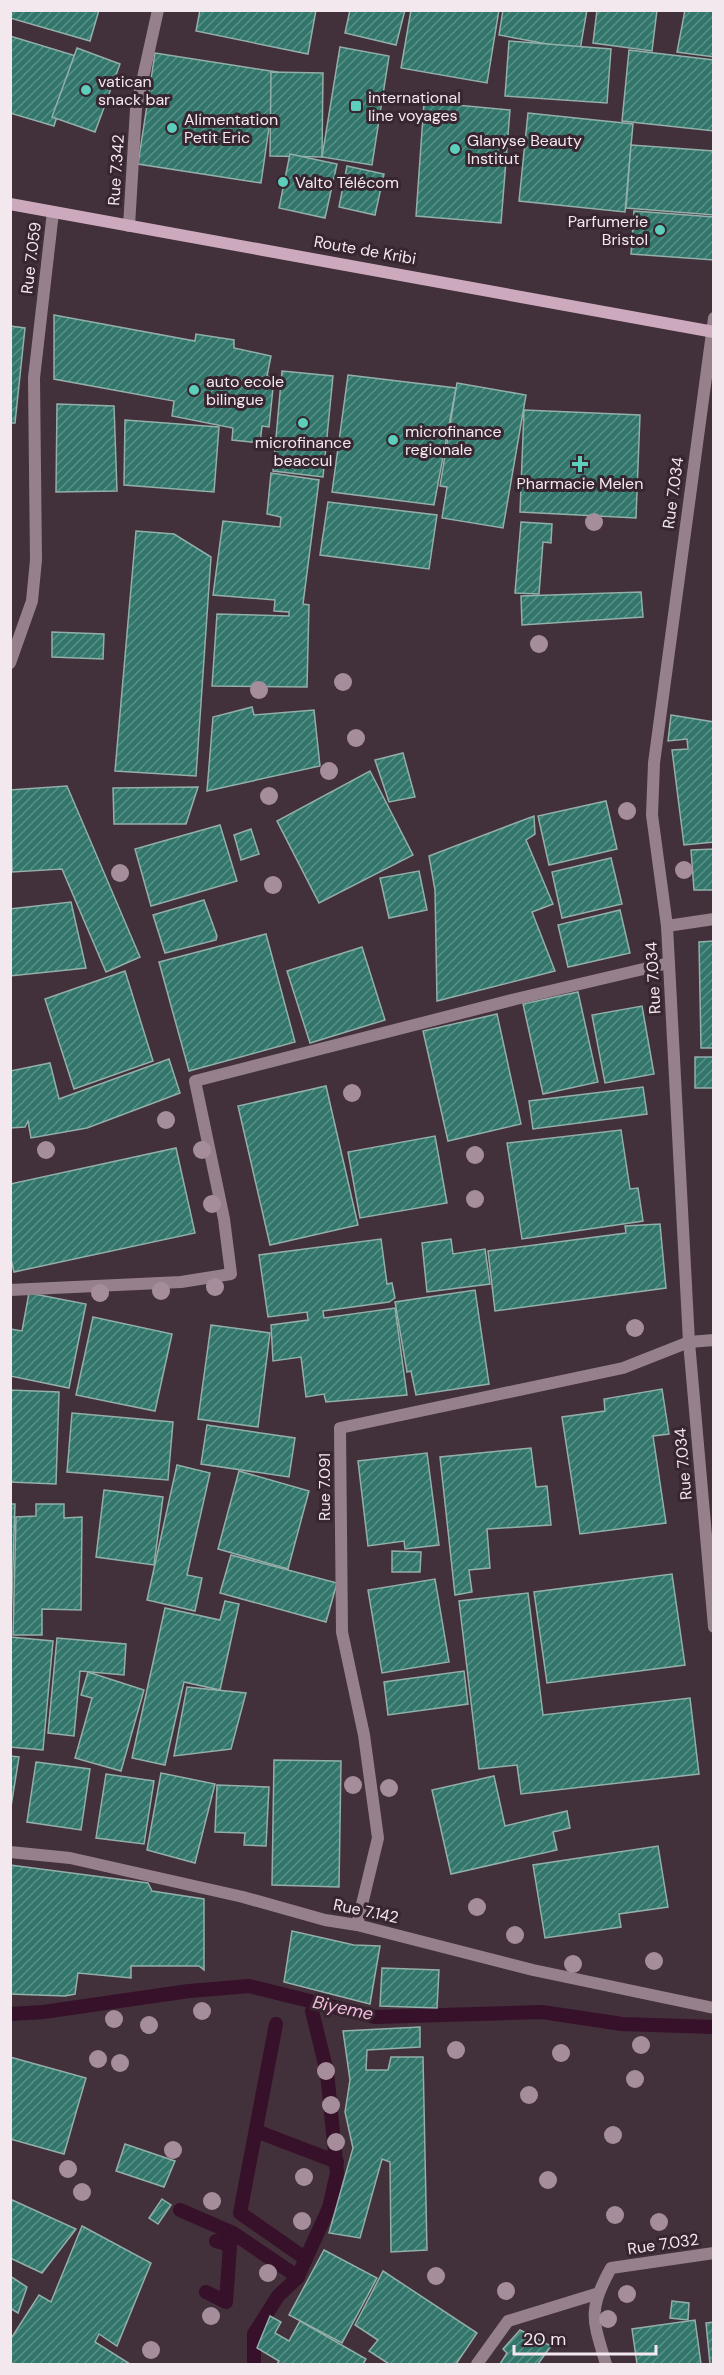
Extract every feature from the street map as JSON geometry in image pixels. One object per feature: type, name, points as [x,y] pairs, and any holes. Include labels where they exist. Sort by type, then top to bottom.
[{"type":"main road","name":"Route de Kribi","points":[[10,204],[712,331]]},
{"type":"street","name":"Rue 7.342","points":[[129,226],[136,109],[158,10]]},
{"type":"street","name":"Rue 7.059","points":[[10,663],[32,601],[36,561],[34,378],[53,212]]},
{"type":"street","name":"Rue 7.034","points":[[714,318],[654,763],[652,815],[667,926],[689,1342],[714,1627]]},
{"type":"street","points":[[667,926],[714,919]]},
{"type":"street","points":[[10,1290],[181,1282],[231,1274],[224,1219],[195,1081],[520,998],[669,963]]},
{"type":"street","name":"Rue 7.091","points":[[357,1925],[378,1838],[364,1735],[342,1632],[340,1428],[623,1368],[689,1342],[714,1340]]},
{"type":"street","name":"Rue 7.142","points":[[10,1852],[70,1858],[243,1896],[325,1920],[357,1925],[533,1970],[714,2008]]},
{"type":"street","name":"Rue 7.032","points":[[606,2364],[594,2323],[596,2294],[611,2268],[714,2253]]},
{"type":"street","points":[[477,2364],[508,2321],[596,2294]]},
{"type":"building","points":[[10,10],[99,10],[90,41],[10,18]]},
{"type":"building","points":[[200,10],[316,10],[308,54],[196,31]]},
{"type":"building","points":[[350,10],[405,10],[396,45],[345,33]]},
{"type":"building","points":[[411,10],[499,10],[487,83],[401,68]]},
{"type":"building","points":[[503,10],[587,10],[580,50],[499,35]]},
{"type":"building","points":[[597,10],[657,10],[652,51],[593,43]]},
{"type":"building","points":[[685,10],[714,10],[714,57],[677,52]]},
{"type":"building","points":[[10,36],[76,56],[54,126],[10,113]]},
{"type":"building","points":[[509,41],[611,49],[607,103],[505,96]]},
{"type":"building","name":"international line voyages","points":[[340,47],[389,56],[372,165],[322,157]]},
{"type":"building","name":"vatican snack bar","points":[[77,48],[120,64],[95,132],[52,117]]},
{"type":"building","points":[[629,50],[714,60],[714,131],[622,121]]},
{"type":"building","points":[[155,53],[277,72],[261,183],[138,164]]},
{"type":"building","points":[[271,72],[323,73],[322,157],[270,156]]},
{"type":"building","points":[[424,102],[510,110],[501,223],[416,216]]},
{"type":"building","points":[[528,113],[633,124],[625,212],[519,201]]},
{"type":"building","points":[[631,145],[714,151],[714,215],[626,208]]},
{"type":"building","points":[[290,154],[337,164],[325,218],[279,208]]},
{"type":"building","points":[[347,166],[384,174],[375,215],[339,207]]},
{"type":"building","points":[[634,211],[714,217],[714,260],[631,254]]},
{"type":"building","name":"auto ecole bilingue","points":[[54,315],[195,341],[196,334],[234,340],[234,348],[271,356],[267,376],[274,378],[269,427],[262,426],[260,443],[232,440],[233,428],[172,416],[174,401],[54,379]]},
{"type":"building","points":[[10,326],[25,328],[15,423],[10,423]]},
{"type":"building","name":"microfinance beaccul","points":[[282,371],[333,376],[323,477],[273,471]]},
{"type":"building","name":"microfinance regionale","points":[[348,375],[456,388],[434,505],[332,492]]},
{"type":"building","points":[[457,383],[526,395],[503,528],[442,518],[447,487],[440,486]]},
{"type":"building","points":[[57,404],[114,406],[117,491],[56,492]]},
{"type":"building","name":"Pharmacie Melen","points":[[524,410],[640,415],[636,518],[520,512]]},
{"type":"building","points":[[125,420],[219,427],[214,492],[124,485]]},
{"type":"building","points":[[271,473],[319,480],[303,604],[309,605],[307,687],[212,686],[217,614],[289,616],[289,612],[274,611],[275,600],[213,595],[223,521],[280,527],[281,517],[267,514]]},
{"type":"building","points":[[328,502],[437,515],[429,569],[320,555]]},
{"type":"building","points":[[521,522],[552,524],[551,543],[543,542],[539,594],[515,593]]},
{"type":"building","points":[[136,531],[174,534],[211,557],[196,776],[115,771]]},
{"type":"building","points":[[641,592],[643,617],[522,625],[521,596]]},
{"type":"building","points":[[52,632],[104,634],[103,659],[52,657]]},
{"type":"building","points":[[252,707],[254,715],[314,710],[320,766],[207,791],[213,717]]},
{"type":"building","points":[[671,715],[714,722],[714,842],[684,845],[672,750],[688,749],[687,739],[668,741]]},
{"type":"building","points":[[403,753],[415,797],[389,802],[375,760]]},
{"type":"building","points":[[370,771],[413,855],[319,903],[277,821]]},
{"type":"building","points":[[67,786],[140,957],[106,972],[62,869],[12,872],[10,790]]},
{"type":"building","points":[[198,787],[186,824],[114,824],[113,788]]},
{"type":"building","points":[[606,801],[617,849],[549,865],[538,816]]},
{"type":"building","points":[[534,816],[535,834],[526,840],[553,904],[532,912],[555,971],[437,1001],[435,890],[429,856]]},
{"type":"building","points":[[220,825],[237,881],[151,906],[135,849]]},
{"type":"building","points":[[251,829],[259,854],[241,860],[234,835]]},
{"type":"building","points":[[714,849],[714,890],[694,890],[691,850]]},
{"type":"building","points":[[611,858],[622,904],[562,918],[552,872]]},
{"type":"building","points":[[419,871],[427,910],[389,918],[380,878]]},
{"type":"building","points":[[204,900],[217,936],[216,940],[165,953],[153,915]]},
{"type":"building","points":[[71,902],[86,968],[10,976],[10,909]]},
{"type":"building","points":[[620,910],[630,953],[568,967],[558,925]]},
{"type":"building","points":[[266,934],[295,1042],[189,1071],[159,962]]},
{"type":"building","points":[[714,941],[714,1048],[701,1048],[699,942]]},
{"type":"building","points":[[362,947],[385,1020],[310,1043],[287,971]]},
{"type":"building","points":[[125,971],[153,1061],[74,1089],[45,999]]},
{"type":"building","points":[[578,992],[598,1082],[543,1094],[523,1004]]},
{"type":"building","points":[[642,1006],[654,1074],[605,1083],[592,1015]]},
{"type":"building","points":[[497,1014],[521,1124],[448,1141],[423,1031]]},
{"type":"building","points":[[695,1057],[714,1057],[714,1088],[695,1088]]},
{"type":"building","points":[[169,1059],[180,1093],[87,1128],[31,1138],[28,1121],[25,1127],[10,1128],[10,1071],[50,1063],[59,1099]]},
{"type":"building","points":[[326,1086],[358,1225],[270,1245],[238,1106]]},
{"type":"building","points":[[643,1087],[647,1114],[533,1129],[529,1101]]},
{"type":"building","points":[[621,1130],[630,1189],[638,1188],[643,1221],[522,1239],[507,1143]]},
{"type":"building","points":[[435,1136],[447,1203],[360,1218],[348,1152]]},
{"type":"building","points":[[176,1148],[195,1233],[14,1272],[10,1255],[10,1184]]},
{"type":"building","points":[[660,1224],[666,1288],[495,1311],[488,1251],[626,1233],[625,1226]]},
{"type":"building","points":[[381,1239],[387,1284],[392,1283],[395,1298],[389,1302],[323,1311],[324,1318],[395,1308],[407,1395],[326,1402],[324,1394],[306,1397],[301,1357],[273,1361],[271,1325],[308,1320],[307,1312],[268,1317],[259,1255]]},
{"type":"building","points":[[451,1239],[453,1254],[485,1249],[490,1284],[427,1292],[422,1243]]},
{"type":"building","points":[[475,1290],[489,1384],[416,1395],[411,1371],[407,1372],[395,1302]]},
{"type":"building","points":[[29,1293],[86,1304],[69,1388],[10,1376],[10,1329],[22,1331]]},
{"type":"building","points":[[93,1317],[172,1334],[155,1411],[76,1395]]},
{"type":"building","points":[[211,1325],[270,1333],[258,1427],[198,1419]]},
{"type":"building","points":[[662,1389],[669,1434],[653,1436],[666,1523],[580,1534],[562,1417],[605,1411],[604,1399]]},
{"type":"building","points":[[10,1390],[59,1392],[56,1484],[10,1482]]},
{"type":"building","points":[[72,1413],[173,1422],[168,1480],[67,1472]]},
{"type":"building","points":[[207,1425],[295,1438],[289,1477],[201,1464]]},
{"type":"building","points":[[531,1448],[536,1487],[547,1486],[551,1525],[487,1529],[490,1568],[469,1570],[472,1592],[455,1595],[440,1457]]},
{"type":"building","points":[[427,1453],[439,1545],[405,1549],[404,1541],[368,1546],[358,1461]]},
{"type":"building","points":[[177,1465],[210,1473],[187,1575],[202,1578],[195,1611],[147,1600]]},
{"type":"building","points":[[239,1471],[309,1491],[288,1569],[218,1549]]},
{"type":"building","points":[[104,1490],[163,1497],[154,1565],[96,1557]]},
{"type":"building","points":[[10,1504],[15,1504],[11,1627],[10,1627]]},
{"type":"building","points":[[36,1504],[64,1504],[64,1518],[82,1517],[81,1610],[42,1609],[42,1635],[13,1635],[16,1517],[36,1516]]},
{"type":"building","points":[[392,1551],[421,1552],[420,1572],[392,1572]]},
{"type":"building","points":[[231,1555],[337,1583],[326,1622],[220,1593]]},
{"type":"building","points":[[672,1574],[685,1665],[547,1683],[534,1592]]},
{"type":"building","points":[[435,1579],[449,1662],[382,1673],[368,1590]]},
{"type":"building","points":[[528,1593],[543,1715],[690,1698],[699,1774],[521,1794],[517,1765],[479,1769],[459,1601]]},
{"type":"building","points":[[225,1601],[239,1604],[220,1690],[184,1682],[165,1765],[132,1758],[165,1608],[220,1620]]},
{"type":"building","points":[[10,1637],[53,1641],[43,1750],[10,1747]]},
{"type":"building","points":[[57,1638],[126,1644],[124,1675],[80,1671],[74,1736],[48,1733]]},
{"type":"building","points":[[464,1671],[468,1704],[388,1715],[384,1682]]},
{"type":"building","points":[[88,1672],[144,1690],[121,1771],[75,1758],[92,1698],[81,1695]]},
{"type":"building","points":[[187,1687],[246,1693],[231,1749],[174,1756]]},
{"type":"building","points":[[10,1756],[19,1757],[10,1813]]},
{"type":"building","points":[[274,1760],[341,1761],[339,1887],[272,1885]]},
{"type":"building","points":[[36,1762],[90,1769],[81,1830],[27,1822]]},
{"type":"building","points":[[161,1773],[215,1784],[195,1863],[147,1850]]},
{"type":"building","points":[[106,1774],[154,1781],[144,1844],[96,1838]]},
{"type":"building","points":[[494,1776],[505,1826],[567,1811],[570,1828],[553,1832],[557,1850],[451,1874],[432,1790]]},
{"type":"building","points":[[217,1785],[269,1787],[266,1846],[244,1845],[245,1833],[215,1832]]},
{"type":"building","points":[[658,1846],[668,1907],[619,1914],[621,1927],[545,1938],[533,1865]]},
{"type":"building","points":[[10,1865],[148,1883],[152,1891],[204,1899],[204,1970],[199,1966],[131,1966],[131,1978],[78,1973],[75,1994],[65,1996],[10,1994]]},
{"type":"building","points":[[292,1931],[354,1945],[380,1946],[370,2004],[284,1982]]},
{"type":"building","points":[[382,1968],[439,1970],[437,2008],[380,2006]]},
{"type":"building","points":[[420,2027],[420,2047],[367,2050],[366,2070],[388,2070],[391,2057],[423,2057],[427,2250],[391,2252],[390,2162],[382,2159],[360,2238],[329,2233],[353,2148],[345,2112],[350,2080],[343,2031]]},
{"type":"building","points":[[10,2057],[86,2078],[64,2154],[10,2139]]},
{"type":"building","points":[[125,2144],[175,2161],[164,2187],[116,2171]]},
{"type":"building","points":[[10,2199],[76,2229],[42,2273],[10,2258]]},
{"type":"building","points":[[162,2199],[171,2205],[158,2224],[149,2218]]},
{"type":"building","points":[[82,2226],[151,2263],[117,2346],[99,2334],[95,2342],[130,2364],[10,2364],[10,2340],[39,2295],[51,2302]]},
{"type":"building","points":[[324,2250],[377,2278],[342,2343],[289,2315]]},
{"type":"building","points":[[383,2271],[477,2333],[456,2364],[389,2364],[369,2351],[378,2340],[355,2325]]},
{"type":"building","points":[[10,2276],[27,2287],[18,2313],[10,2308]]},
{"type":"building","points":[[672,2301],[689,2303],[688,2320],[670,2318]]},
{"type":"building","points":[[270,2316],[281,2322],[275,2333],[289,2341],[300,2321],[366,2359],[363,2364],[277,2364],[279,2361],[257,2348]]},
{"type":"building","points":[[695,2320],[701,2364],[637,2364],[632,2329]]},
{"type":"building","points":[[714,2322],[714,2364],[710,2364],[706,2323]]},
{"type":"building","points":[[520,2330],[551,2346],[538,2364],[500,2364],[507,2353],[503,2349]]},
{"type":"waterway","name":"Biyeme","points":[[10,2014],[43,2012],[189,1991],[249,1986],[375,2017],[542,2012],[622,2024],[714,2027]]},
{"type":"waterway","points":[[254,2364],[254,2334],[278,2296],[297,2278],[329,2208],[337,2173],[327,2072],[312,2011]]},
{"type":"waterway","points":[[276,2024],[240,2213],[306,2259]]},
{"type":"waterway","points":[[256,2131],[337,2162]]},
{"type":"waterway","points":[[180,2210],[233,2233],[298,2277]]},
{"type":"waterway","points":[[206,2292],[226,2302],[230,2245],[216,2241]]},
{"type":"place","name":"vatican snack bar","points":[[86,90]]},
{"type":"place","name":"international line voyages","points":[[356,106]]},
{"type":"place","name":"Alimentation Petit Eric","points":[[172,128]]},
{"type":"place","name":"Glanyse Beauty Institut","points":[[455,149]]},
{"type":"place","name":"Valto Télécom","points":[[283,182]]},
{"type":"place","name":"Parfumerie Bristol","points":[[660,230]]},
{"type":"place","name":"auto ecole bilingue","points":[[194,390]]},
{"type":"place","name":"microfinance beaccul","points":[[303,423]]},
{"type":"place","name":"microfinance regionale","points":[[393,440]]},
{"type":"place","name":"Pharmacie Melen","points":[[580,464]]}]
